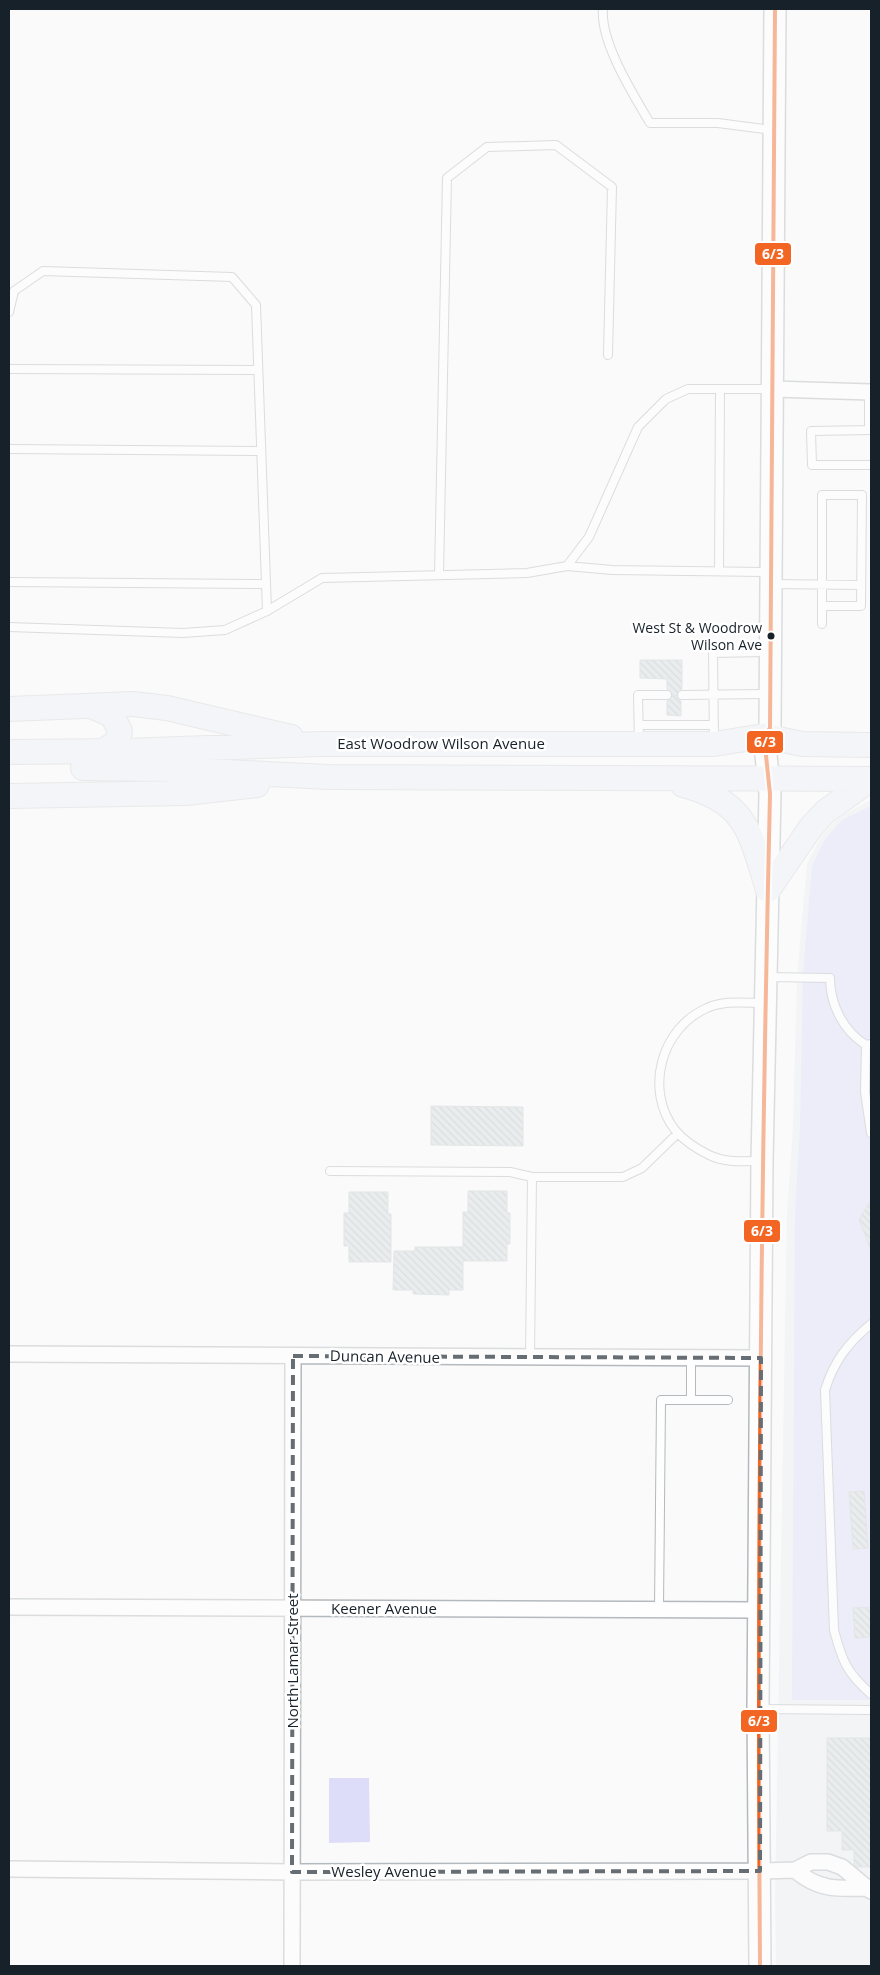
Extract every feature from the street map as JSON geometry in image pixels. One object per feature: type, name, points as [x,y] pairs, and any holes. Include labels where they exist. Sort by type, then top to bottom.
[{"type":"main road","points":[[9,709],[134,704],[167,708],[320,744]]},
{"type":"main road","points":[[91,706],[112,715],[120,731],[118,741],[102,752]]},
{"type":"main road","name":"East Woodrow Wilson Avenue","points":[[9,752],[102,752],[638,734],[764,736],[802,744],[871,745]]},
{"type":"main road","points":[[9,767],[167,769],[328,777],[871,779]]},
{"type":"main road","points":[[9,796],[186,793],[328,777]]},
{"type":"main road","points":[[652,778],[708,792],[739,815],[750,831],[768,890]]},
{"type":"main road","points":[[768,890],[811,827],[825,812],[871,779]]},
{"type":"street","points":[[760,1966],[758,1710],[762,1161],[770,778],[764,736],[770,728],[775,9]]},
{"type":"street","points":[[773,389],[870,392]]},
{"type":"street","name":"Duncan Avenue","points":[[9,1354],[761,1358]]},
{"type":"street","name":"North Lamar Street","points":[[292,1966],[293,1356]]},
{"type":"street","name":"Keener Avenue","points":[[9,1607],[760,1610]]},
{"type":"street","name":"Wesley Avenue","points":[[9,1868],[292,1872],[760,1871],[795,1870],[811,1862],[828,1862],[842,1867],[869,1889]]},
{"type":"street","points":[[795,1870],[809,1882],[838,1889],[869,1889]]},
{"type":"lane","points":[[603,9],[602,20],[612,50],[632,93],[650,123],[718,124],[774,130]]},
{"type":"lane","points":[[438,575],[447,178],[487,147],[556,145],[612,187],[608,354]]},
{"type":"lane","points":[[9,312],[14,291],[43,271],[232,277],[256,306],[267,611]]},
{"type":"lane","points":[[9,368],[258,370]]},
{"type":"lane","points":[[567,566],[589,537],[638,427],[666,399],[688,388],[773,389]]},
{"type":"lane","points":[[718,571],[720,388]]},
{"type":"lane","points":[[870,392],[870,430],[811,431],[812,465],[871,465]]},
{"type":"lane","points":[[9,448],[261,451]]},
{"type":"lane","points":[[822,606],[861,606],[862,494],[822,494],[823,584],[822,606],[822,624]]},
{"type":"lane","points":[[9,627],[192,632],[225,630],[267,611],[322,578],[528,573],[567,566],[612,570],[718,571],[823,584],[861,585]]},
{"type":"lane","points":[[9,582],[266,584]]},
{"type":"lane","points":[[714,734],[714,653],[770,652]]},
{"type":"lane","points":[[682,695],[770,694]]},
{"type":"lane","points":[[638,734],[638,695],[667,695]]},
{"type":"lane","points":[[766,977],[830,978],[830,992],[834,1006],[856,1039],[869,1044],[865,1092],[871,1133]]},
{"type":"lane","points":[[762,1161],[729,1161],[710,1156],[694,1147],[678,1133],[670,1121],[660,1087],[663,1056],[672,1036],[688,1019],[707,1007],[722,1003],[766,1003]]},
{"type":"lane","points":[[330,1171],[501,1171],[532,1177],[628,1175],[642,1168],[678,1133]]},
{"type":"lane","points":[[530,1358],[532,1177]]},
{"type":"lane","points":[[871,1324],[850,1342],[840,1356],[831,1372],[825,1390],[834,1630],[841,1660],[848,1671],[871,1694]]},
{"type":"lane","points":[[691,1358],[691,1400]]},
{"type":"lane","points":[[659,1610],[661,1400],[728,1400]]},
{"type":"lane","points":[[758,1710],[871,1710]]},
{"type":"highlighted area","points":[[293,1356],[761,1358],[760,1871],[292,1872]]},
{"type":"shaded area","points":[[871,800],[871,1966],[776,1966],[775,1902],[787,1212],[793,1127],[797,977],[807,864],[821,836],[841,816]]},
{"type":"shaded area","points":[[871,806],[871,1700],[792,1700],[795,1212],[800,1128],[803,974],[812,866],[825,839],[842,820]]},
{"type":"shaded area","points":[[329,1778],[369,1778],[370,1842],[329,1843]]},
{"type":"building","points":[[640,660],[682,660],[682,689],[676,695],[681,701],[681,716],[667,715],[667,701],[673,695],[667,689],[667,679],[640,678]]},
{"type":"building","points":[[431,1106],[523,1107],[523,1146],[431,1145]]},
{"type":"building","points":[[468,1191],[507,1191],[507,1213],[510,1213],[510,1244],[507,1244],[507,1261],[463,1261],[463,1290],[449,1290],[449,1295],[413,1294],[413,1290],[393,1290],[394,1251],[415,1251],[415,1247],[463,1247],[463,1212],[468,1212]]},
{"type":"building","points":[[349,1192],[388,1192],[388,1214],[391,1214],[391,1262],[349,1262],[349,1246],[344,1246],[344,1213],[349,1213]]},
{"type":"building","points":[[871,1200],[871,1250],[859,1220]]},
{"type":"building","points":[[864,1491],[868,1548],[853,1549],[849,1492]]},
{"type":"building","points":[[871,1607],[871,1637],[855,1638],[853,1608]]},
{"type":"building","points":[[827,1738],[871,1738],[871,1867],[856,1867],[854,1864],[854,1850],[842,1850],[842,1831],[827,1831]]},
{"type":"transit line","name":"6/3","points":[[760,1966],[760,1380],[770,794],[764,736],[770,728],[775,9]]},
{"type":"place","name":"West St & Woodrow Wilson Ave","points":[[771,636]]}]
